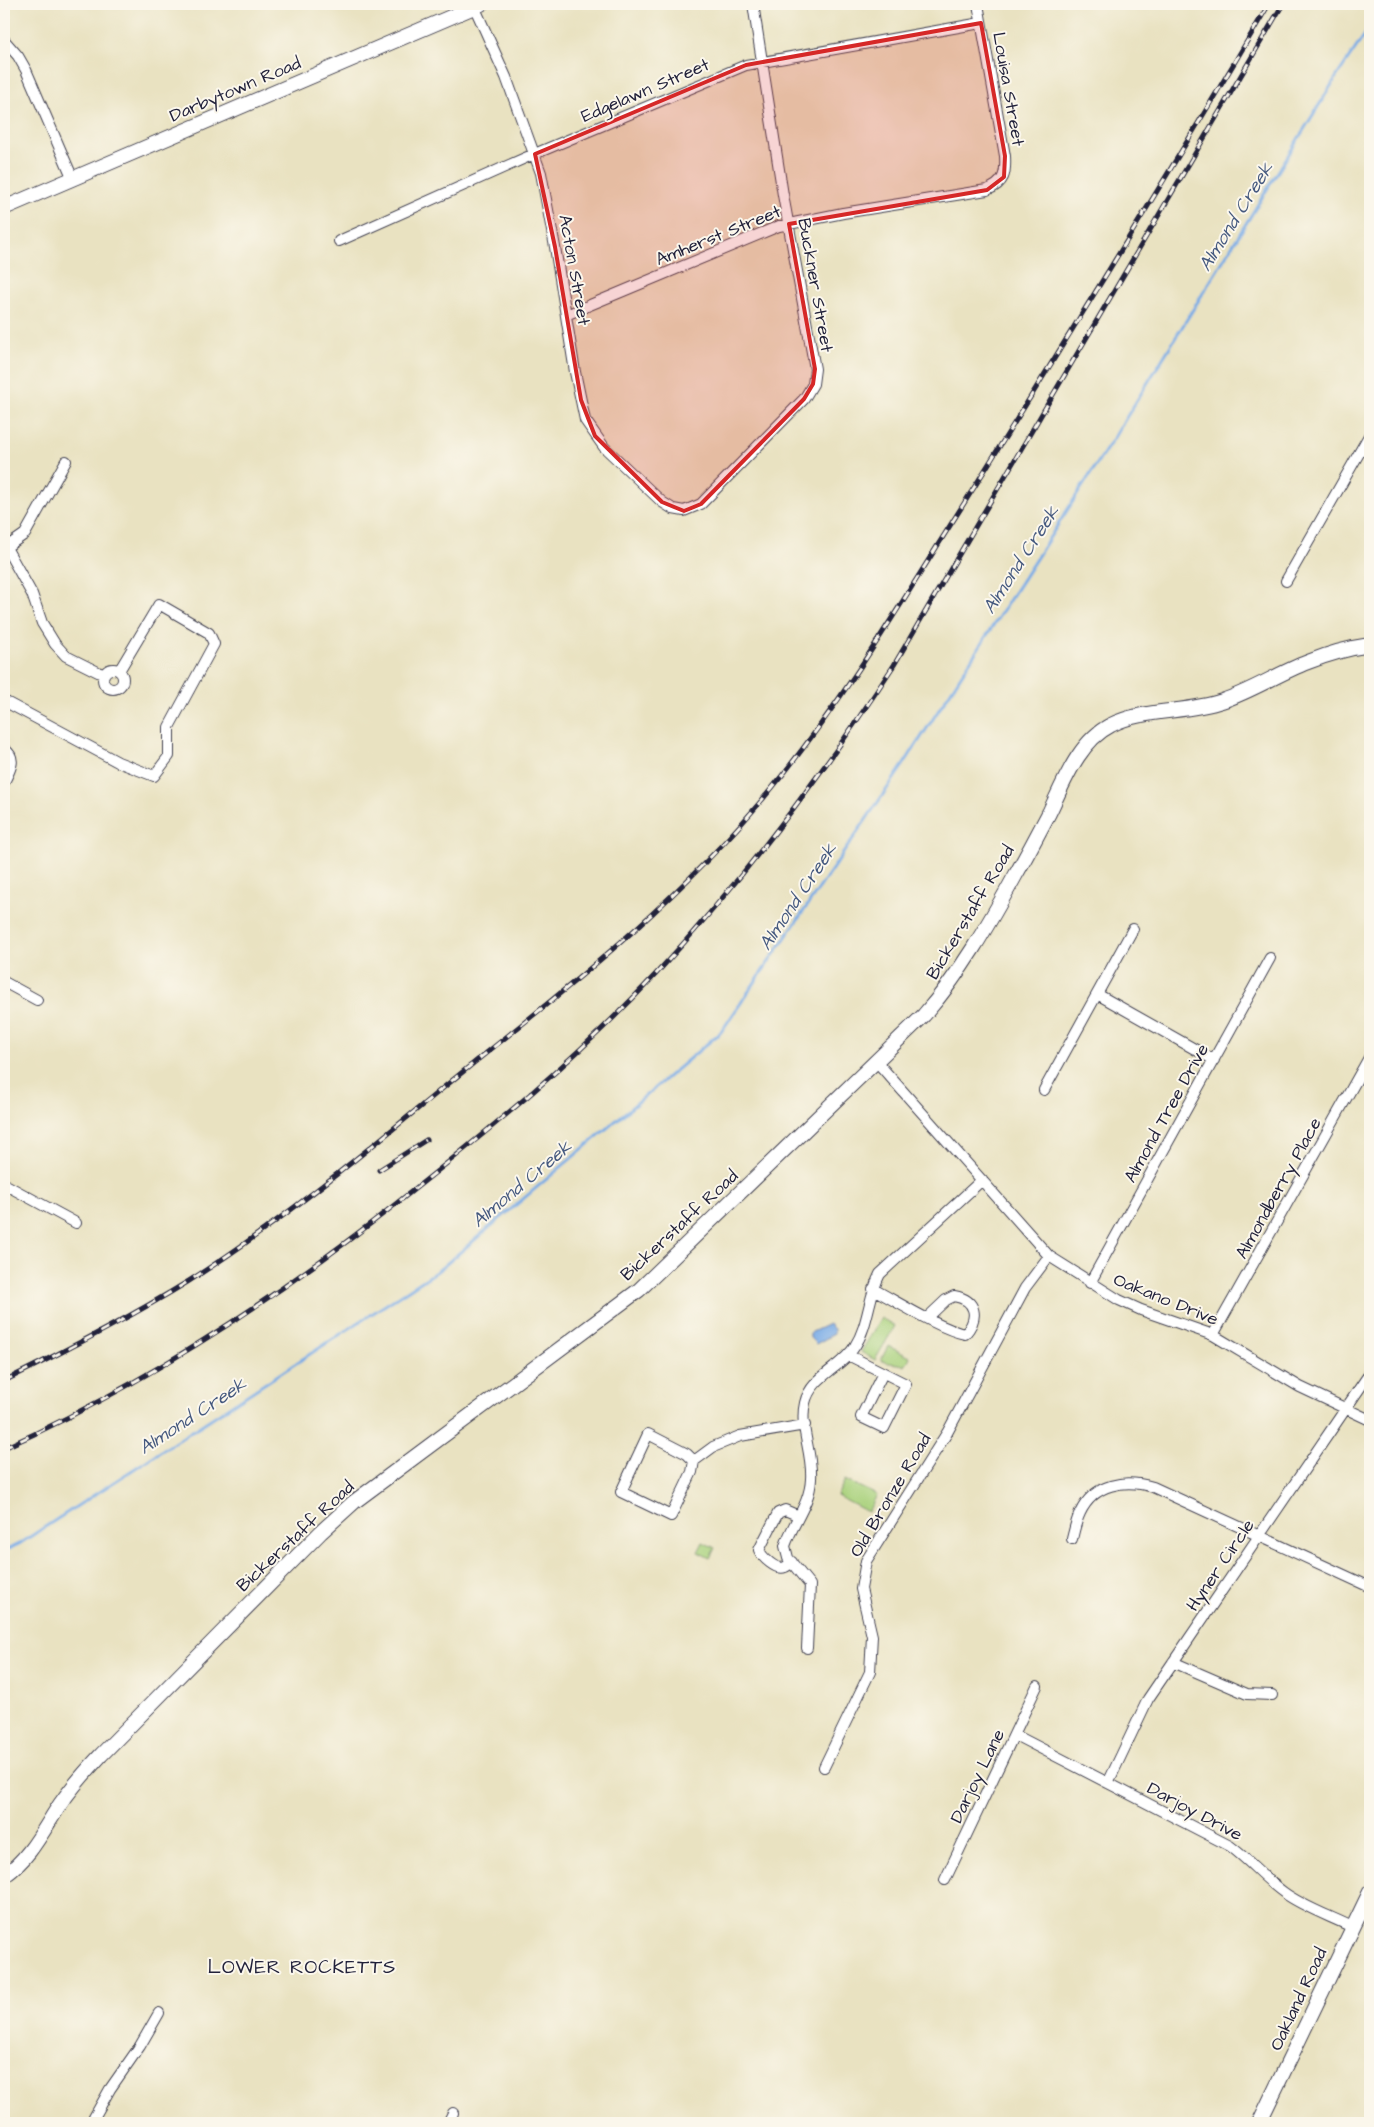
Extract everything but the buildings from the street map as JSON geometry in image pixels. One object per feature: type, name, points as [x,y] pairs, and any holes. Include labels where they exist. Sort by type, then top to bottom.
[{"type":"street","name":"Buckner Street","points":[[678,511],[691,510],[701,504],[804,399],[813,384],[815,369],[788,224],[753,4]]},
{"type":"street","name":"Louisa Street","points":[[978,4],[1005,156],[1006,169],[1003,180]]},
{"type":"street","name":"Acton Street","points":[[477,5],[541,173],[581,400],[590,429],[604,447],[662,502],[678,511]]},
{"type":"street","name":"Darbytown Road","points":[[4,208],[477,5]]},
{"type":"street","name":"Edgelawn Street","points":[[338,241],[721,74],[762,60],[981,23]]},
{"type":"street","points":[[4,40],[18,56],[26,70],[73,179]]},
{"type":"street","name":"Amherst Street","points":[[566,315],[779,226],[937,197],[987,190],[1003,180]]},
{"type":"street","points":[[1286,581],[1370,434]]},
{"type":"street","points":[[66,461],[25,534],[5,546],[32,594],[42,624],[55,644],[66,656],[104,675]]},
{"type":"street","points":[[4,701],[118,762],[154,776],[169,756],[169,727],[214,644],[209,633],[159,604],[119,671]]},
{"type":"street","name":"Bickerstaff Road","points":[[4,1876],[26,1858],[39,1841],[61,1803],[95,1761],[321,1532],[354,1502],[639,1290],[924,1015],[955,978],[1015,877],[1083,749],[1101,731],[1122,720],[1134,717],[1181,711],[1221,701],[1307,662],[1340,651],[1370,645]]},
{"type":"street","points":[[110,669],[119,671],[123,675],[121,685],[116,688],[110,688],[103,680],[104,675],[110,669]]},
{"type":"street","points":[[4,749],[10,754],[12,767],[4,782]]},
{"type":"street","points":[[1044,1090],[1133,929]]},
{"type":"street","name":"Almond Tree Drive","points":[[1090,1283],[1270,958]]},
{"type":"street","points":[[4,982],[37,1000]]},
{"type":"street","points":[[1097,994],[1214,1060]]},
{"type":"street","name":"Almondberry Place","points":[[1213,1335],[1370,1056]]},
{"type":"street","name":"Oakano Drive","points":[[876,1061],[1049,1256],[1119,1300],[1141,1310],[1213,1335],[1300,1387],[1370,1420]]},
{"type":"street","points":[[808,1648],[810,1585],[786,1553],[785,1546],[808,1498],[812,1476],[803,1414],[805,1402],[811,1388],[848,1355],[860,1336],[873,1289],[880,1274],[982,1180]]},
{"type":"street","points":[[4,1184],[76,1223]]},
{"type":"street","name":"Old Bronze Road","points":[[824,1767],[870,1672],[872,1636],[861,1588],[866,1561],[947,1433],[1024,1288],[1049,1256]]},
{"type":"street","points":[[873,1289],[928,1318],[957,1332],[965,1334],[972,1326],[975,1316],[973,1309],[965,1301],[954,1296],[946,1300],[928,1318]]},
{"type":"street","points":[[848,1355],[906,1384],[884,1428],[861,1417],[883,1373]]},
{"type":"street","name":"Hyner Circle","points":[[1108,1783],[1148,1700],[1370,1373]]},
{"type":"street","points":[[694,1461],[687,1454],[648,1434],[621,1492],[671,1516],[692,1472],[694,1461],[714,1447],[740,1436],[805,1425]]},
{"type":"street","points":[[1072,1539],[1079,1515],[1092,1497],[1108,1486],[1131,1482],[1153,1487],[1370,1587]]},
{"type":"street","points":[[792,1562],[786,1567],[780,1568],[764,1559],[759,1550],[778,1512],[785,1510],[799,1516]]},
{"type":"street","points":[[1173,1662],[1247,1694],[1272,1695]]},
{"type":"street","name":"Darjoy Lane","points":[[945,1880],[1037,1686]]},
{"type":"street","name":"Darjoy Drive","points":[[1015,1735],[1230,1846],[1248,1859],[1283,1892],[1352,1927]]},
{"type":"street","name":"Oakland Road","points":[[1259,2123],[1370,1892]]},
{"type":"street","points":[[91,2123],[110,2088],[140,2046],[159,2013]]},
{"type":"street","points":[[448,2123],[452,2112]]},
{"type":"highlighted area","points":[[981,23],[1005,156],[1004,177],[987,190],[789,224],[815,369],[813,384],[804,399],[701,504],[684,511],[662,502],[595,436],[581,400],[555,247],[535,154],[746,65]]},
{"type":"green space","points":[[881,1318],[895,1326],[875,1360],[861,1352]]},
{"type":"green space","points":[[888,1346],[910,1357],[905,1366],[881,1360]]},
{"type":"green space","points":[[845,1480],[877,1495],[868,1512],[837,1496]]},
{"type":"green space","points":[[703,1542],[715,1548],[710,1558],[698,1552]]},
{"type":"water","points":[[829,1324],[834,1329],[834,1334],[816,1344],[810,1338],[810,1333]]},
{"type":"waterway","name":"Almond Creek","points":[[4,1551],[19,1544],[439,1270],[721,1032],[904,764],[1113,439],[1337,76],[1370,27]]},
{"type":"railway","points":[[4,1381],[51,1358],[166,1295],[226,1257],[297,1205],[590,969],[666,901],[738,828],[772,788],[827,716],[878,640],[1087,306],[1269,4]]},
{"type":"railway","points":[[4,1448],[57,1423],[159,1368],[208,1338],[304,1273],[397,1203],[530,1094],[625,1006],[688,939],[781,825],[839,746],[894,665],[1283,4]]},
{"type":"railway","points":[[379,1170],[426,1140]]},
{"type":"district","name":"LOWER ROCKETTS","points":[[302,1966]]}]
